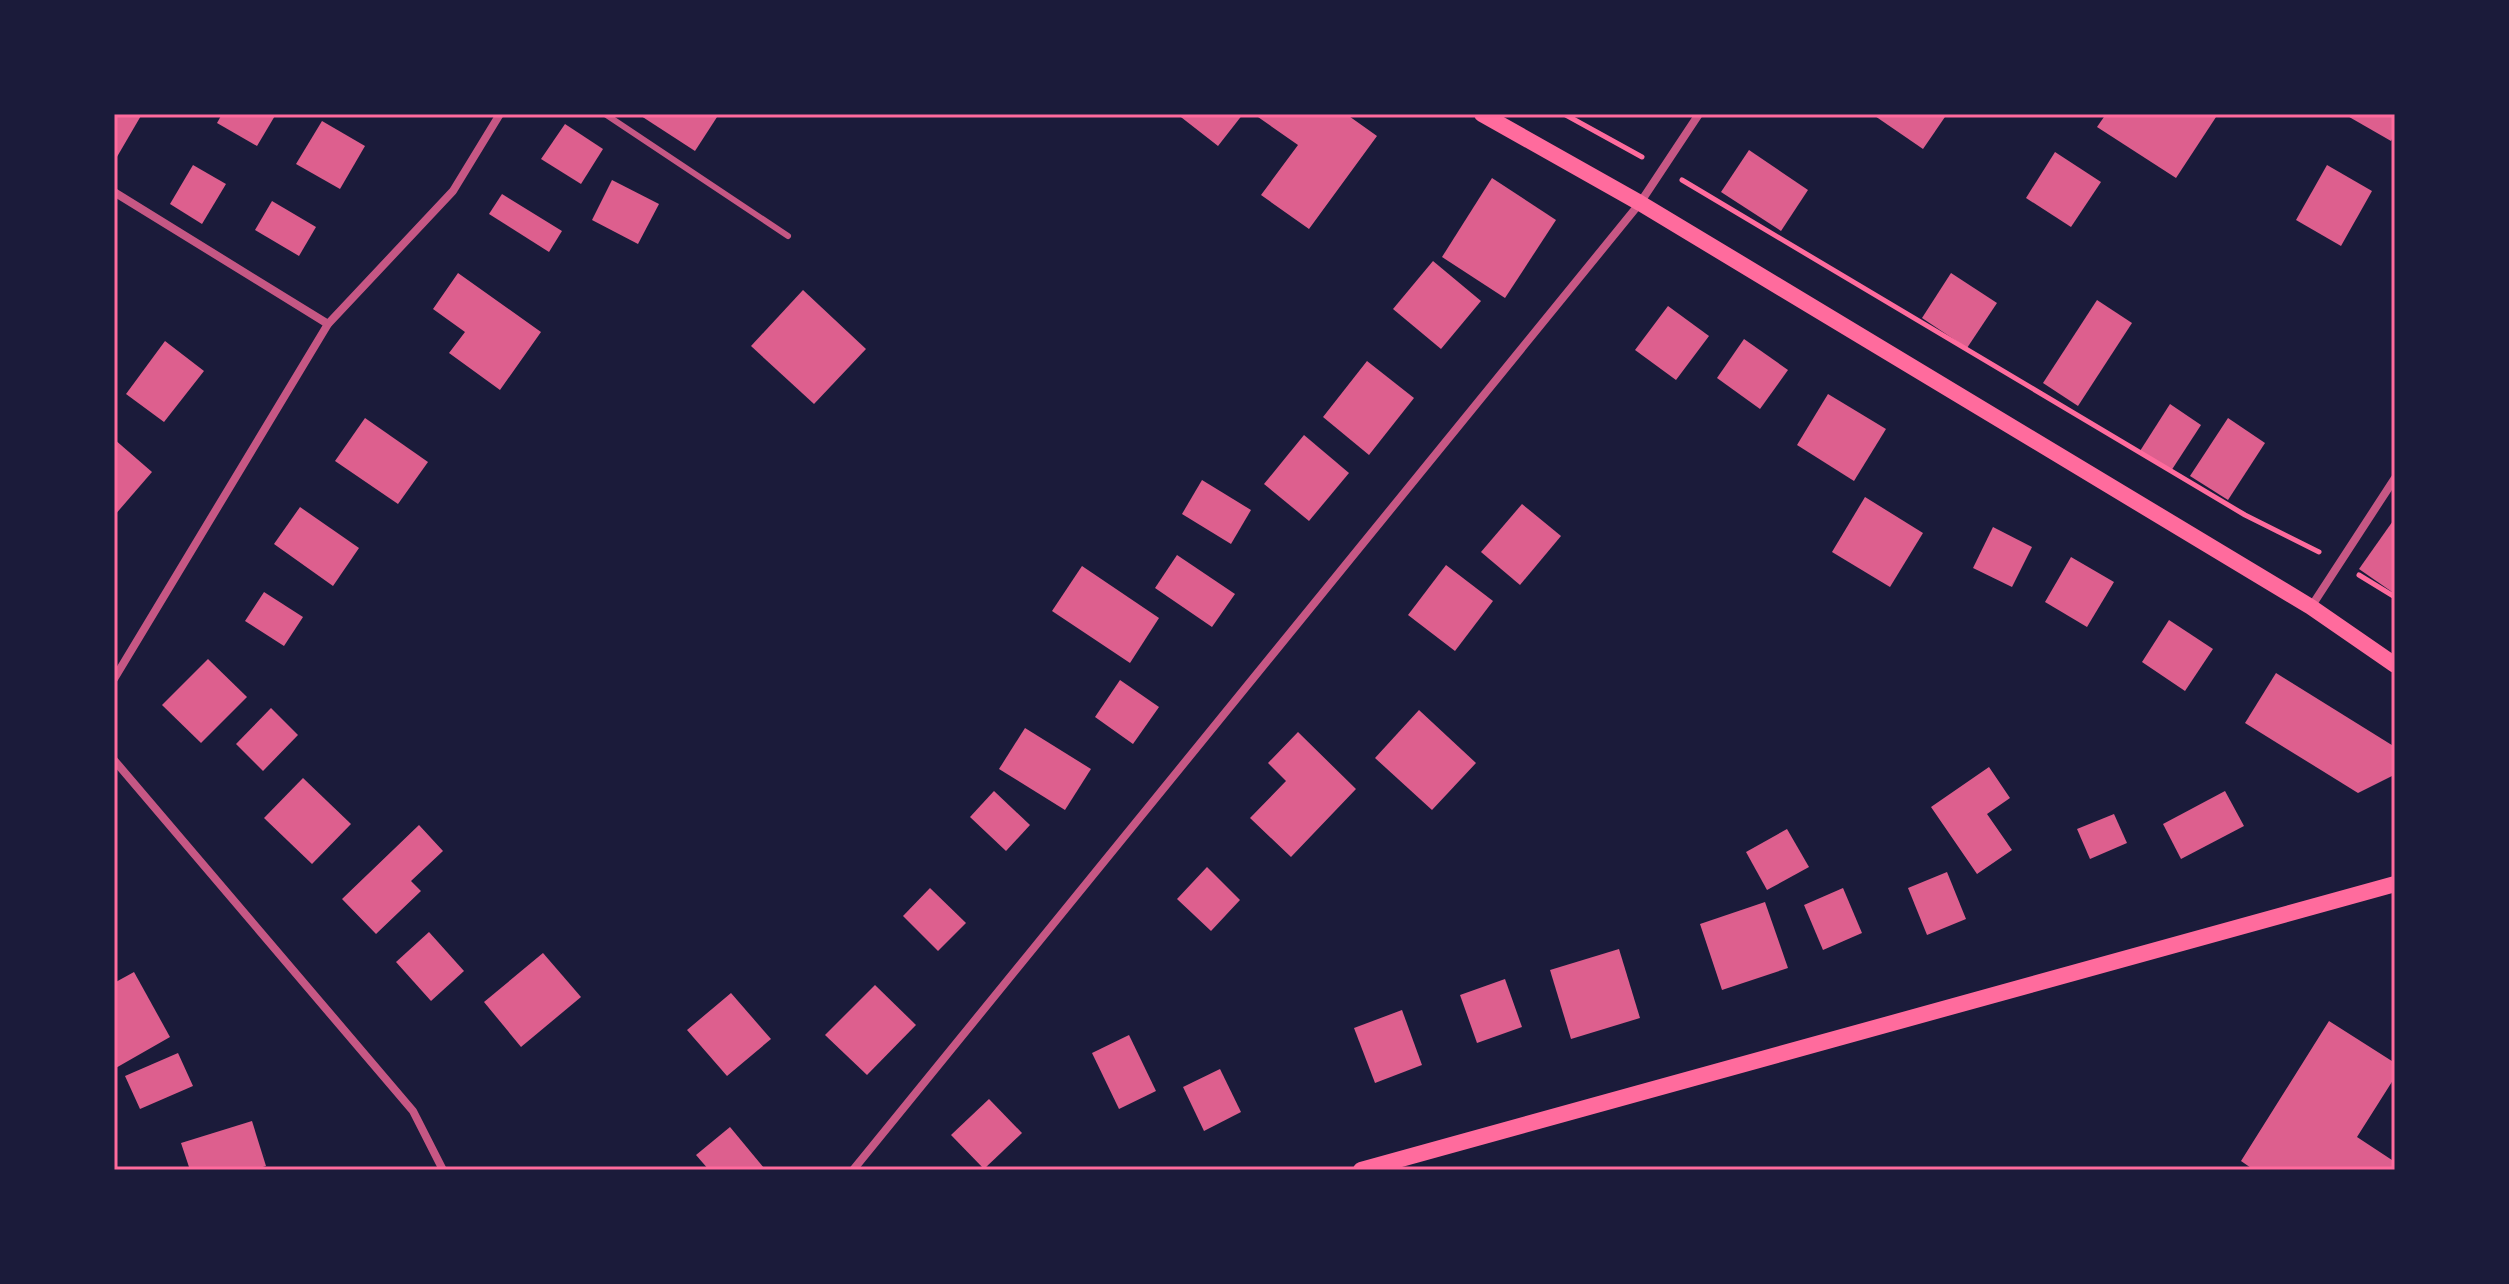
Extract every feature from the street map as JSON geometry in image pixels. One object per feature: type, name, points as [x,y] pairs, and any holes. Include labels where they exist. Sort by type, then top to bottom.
[{"type":"main road","points":[[1482,114],[1640,203],[2311,607],[2395,665]]},
{"type":"main road","points":[[1361,1170],[2395,884]]},
{"type":"street","points":[[114,679],[328,324],[453,191],[500,114]]},
{"type":"street","points":[[853,1170],[1640,203],[1699,114]]},
{"type":"street","points":[[114,192],[328,324]]},
{"type":"street","points":[[2311,607],[2395,478]]},
{"type":"street","points":[[114,760],[413,1111],[443,1170]]},
{"type":"lane","points":[[605,114],[788,236]]},
{"type":"path","points":[[1564,114],[1663,169],[2245,515],[2340,563],[2395,597]]},
{"type":"building","points":[[114,114],[142,114],[114,162]]},
{"type":"building","points":[[222,114],[276,114],[257,146],[217,123]]},
{"type":"building","points":[[638,114],[719,114],[695,151]]},
{"type":"building","points":[[1177,114],[1243,114],[1218,146]]},
{"type":"building","points":[[1260,114],[1346,114],[1377,136],[1309,229],[1261,195],[1298,145],[1258,117]]},
{"type":"building","points":[[1872,114],[1947,114],[1923,149]]},
{"type":"building","points":[[2106,114],[2218,114],[2176,178],[2097,127]]},
{"type":"building","points":[[2344,114],[2395,114],[2395,134],[2391,141]]},
{"type":"building","points":[[322,121],[365,146],[340,189],[296,164]]},
{"type":"building","points":[[565,124],[603,149],[581,184],[541,159]]},
{"type":"building","points":[[1749,150],[1808,190],[1781,231],[1721,192]]},
{"type":"building","points":[[2055,152],[2101,182],[2071,227],[2026,198]]},
{"type":"building","points":[[193,165],[226,184],[202,224],[170,204]]},
{"type":"building","points":[[2327,165],[2372,191],[2341,246],[2296,220]]},
{"type":"building","points":[[1492,178],[1556,220],[1505,298],[1442,257]]},
{"type":"building","points":[[612,180],[659,204],[638,244],[592,220]]},
{"type":"building","points":[[502,194],[562,231],[549,252],[489,214]]},
{"type":"building","points":[[272,201],[316,227],[299,256],[255,230]]},
{"type":"building","points":[[1433,261],[1481,301],[1441,349],[1393,309]]},
{"type":"building","points":[[458,273],[541,332],[500,390],[449,353],[465,332],[433,309]]},
{"type":"building","points":[[1951,273],[1997,303],[1967,348],[1922,318]]},
{"type":"building","points":[[803,290],[866,349],[814,404],[751,346]]},
{"type":"building","points":[[2097,300],[2132,323],[2078,406],[2043,383]]},
{"type":"building","points":[[1668,306],[1709,336],[1676,380],[1635,350]]},
{"type":"building","points":[[1744,339],[1788,370],[1760,409],[1717,378]]},
{"type":"building","points":[[165,341],[204,371],[164,422],[126,394]]},
{"type":"building","points":[[1367,361],[1414,398],[1369,455],[1323,417]]},
{"type":"building","points":[[1828,394],[1886,429],[1854,481],[1797,445]]},
{"type":"building","points":[[2170,404],[2201,425],[2171,471],[2140,451]]},
{"type":"building","points":[[365,418],[428,462],[398,504],[335,461]]},
{"type":"building","points":[[2228,418],[2265,443],[2228,500],[2190,476]]},
{"type":"building","points":[[1304,435],[1349,473],[1309,521],[1264,484]]},
{"type":"building","points":[[114,439],[152,472],[114,516]]},
{"type":"building","points":[[1202,480],[1251,510],[1231,544],[1182,514]]},
{"type":"building","points":[[1865,497],[1923,533],[1890,587],[1832,552]]},
{"type":"building","points":[[1522,504],[1561,536],[1520,585],[1481,552]]},
{"type":"building","points":[[300,507],[359,548],[333,586],[274,544]]},
{"type":"building","points":[[2395,518],[2395,594],[2359,569]]},
{"type":"building","points":[[1993,527],[2032,547],[2012,587],[1973,568]]},
{"type":"building","points":[[1177,555],[1235,594],[1212,627],[1155,588]]},
{"type":"building","points":[[2071,557],[2114,582],[2087,627],[2045,602]]},
{"type":"building","points":[[1446,565],[1493,601],[1455,651],[1408,615]]},
{"type":"building","points":[[1082,566],[1159,618],[1130,663],[1052,611]]},
{"type":"building","points":[[264,592],[303,617],[284,646],[245,621]]},
{"type":"building","points":[[2169,620],[2213,649],[2185,691],[2142,662]]},
{"type":"building","points":[[208,659],[247,697],[201,743],[162,705]]},
{"type":"building","points":[[2276,673],[2395,747],[2394,775],[2358,793],[2245,723]]},
{"type":"building","points":[[1120,680],[1159,707],[1133,744],[1095,717]]},
{"type":"building","points":[[271,708],[298,735],[263,771],[236,744]]},
{"type":"building","points":[[1419,710],[1476,763],[1432,810],[1375,758]]},
{"type":"building","points":[[1025,728],[1091,769],[1065,810],[999,769]]},
{"type":"building","points":[[1298,732],[1356,789],[1291,857],[1250,818],[1286,781],[1268,763]]},
{"type":"building","points":[[1989,767],[2010,798],[1987,814],[2012,850],[1977,874],[1931,807]]},
{"type":"building","points":[[303,778],[351,824],[312,864],[264,818]]},
{"type":"building","points":[[994,791],[1030,825],[1006,851],[970,817]]},
{"type":"building","points":[[2225,791],[2244,826],[2181,859],[2163,824]]},
{"type":"building","points":[[2114,814],[2127,843],[2090,859],[2077,829]]},
{"type":"building","points":[[419,825],[443,851],[411,881],[421,891],[376,934],[342,899]]},
{"type":"building","points":[[1787,829],[1809,867],[1767,890],[1746,852]]},
{"type":"building","points":[[1207,867],[1240,900],[1211,931],[1177,899]]},
{"type":"building","points":[[1947,872],[1966,919],[1927,935],[1908,888]]},
{"type":"building","points":[[930,888],[966,923],[938,951],[903,916]]},
{"type":"building","points":[[1843,888],[1862,933],[1823,950],[1804,905]]},
{"type":"building","points":[[1765,902],[1788,968],[1722,990],[1700,924]]},
{"type":"building","points":[[429,932],[464,971],[431,1001],[396,962]]},
{"type":"building","points":[[1619,949],[1640,1018],[1571,1039],[1550,970]]},
{"type":"building","points":[[543,953],[581,997],[521,1047],[484,1002]]},
{"type":"building","points":[[134,972],[170,1037],[114,1069],[114,983]]},
{"type":"building","points":[[1505,979],[1522,1027],[1477,1043],[1460,995]]},
{"type":"building","points":[[875,985],[916,1025],[867,1075],[825,1035]]},
{"type":"building","points":[[731,993],[771,1039],[727,1076],[687,1030]]},
{"type":"building","points":[[1402,1010],[1422,1065],[1375,1083],[1354,1028]]},
{"type":"building","points":[[2329,1021],[2395,1063],[2395,1077],[2357,1137],[2395,1162],[2395,1170],[2254,1170],[2241,1161]]},
{"type":"building","points":[[1129,1035],[1156,1091],[1119,1109],[1092,1053]]},
{"type":"building","points":[[178,1053],[193,1086],[140,1109],[125,1076]]},
{"type":"building","points":[[1220,1069],[1241,1112],[1204,1131],[1183,1087]]},
{"type":"building","points":[[989,1099],[1022,1133],[984,1169],[951,1135]]},
{"type":"building","points":[[252,1121],[266,1166],[253,1170],[190,1170],[181,1143]]},
{"type":"building","points":[[730,1127],[764,1168],[709,1170],[696,1155]]}]
